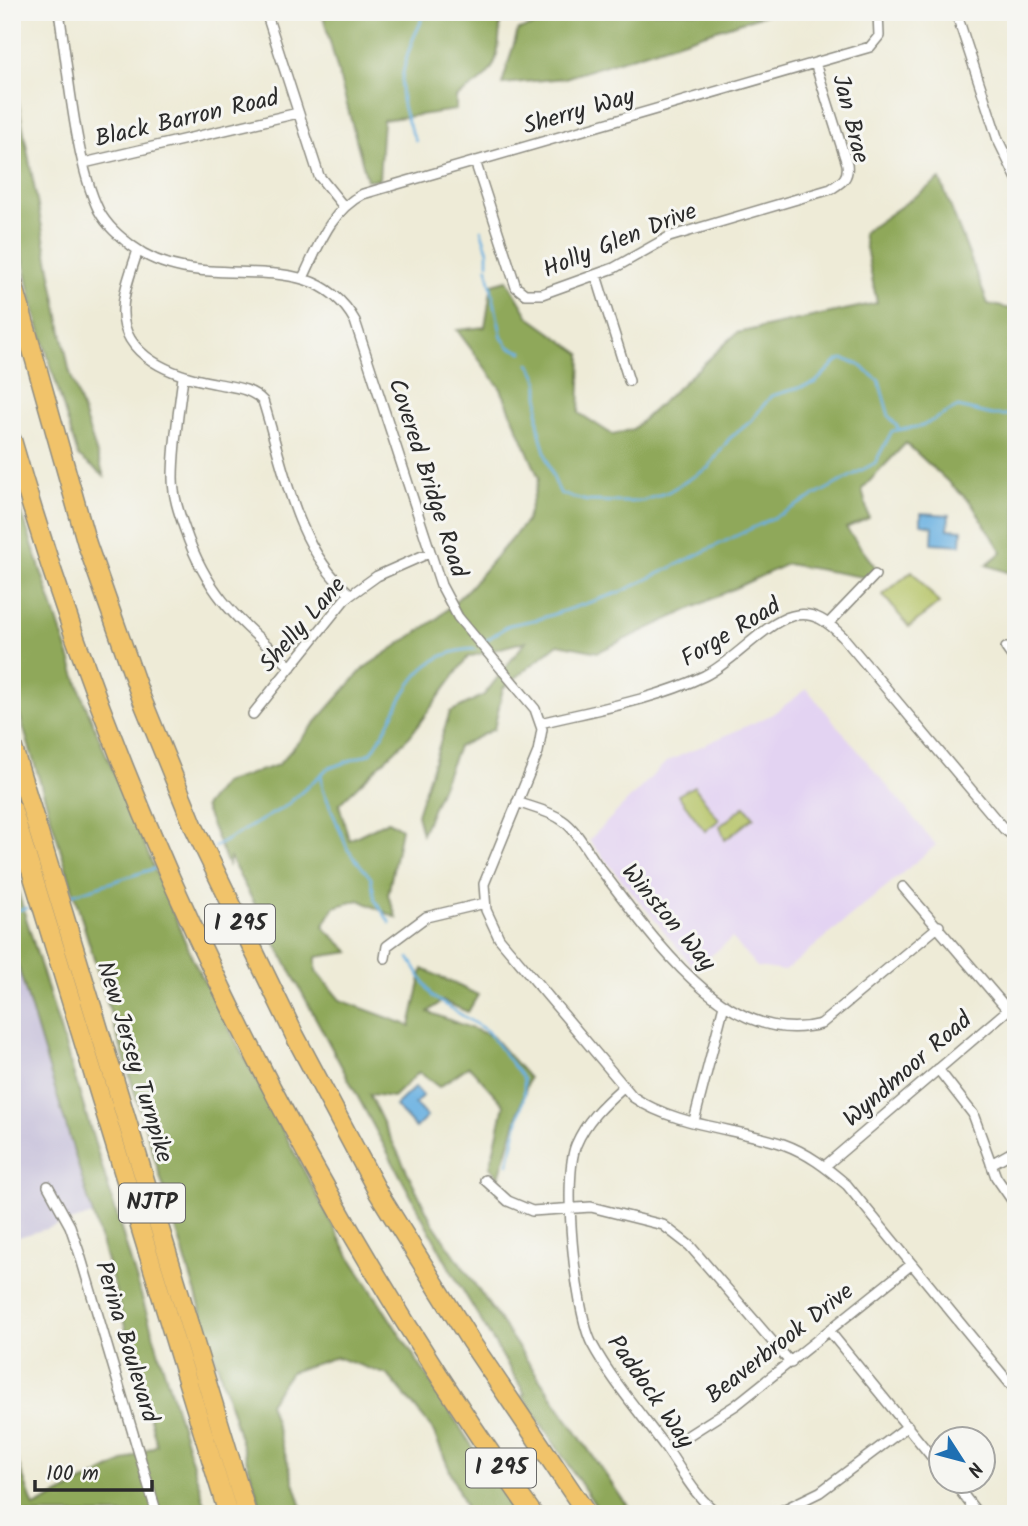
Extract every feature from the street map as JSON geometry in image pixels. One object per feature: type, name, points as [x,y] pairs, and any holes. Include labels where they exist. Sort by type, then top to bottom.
[{"type":"highway","name":"I 295","points":[[12,279],[87,544],[141,697],[194,827],[289,1023],[379,1194],[471,1342],[587,1514]]},
{"type":"highway","name":"I 295","points":[[12,440],[74,631],[126,771],[183,902],[237,1016],[304,1147],[366,1259],[433,1366],[533,1514]]},
{"type":"highway","name":"New Jersey Turnpike","points":[[12,745],[247,1514]]},
{"type":"highway","name":"New Jersey Turnpike","points":[[12,808],[228,1514]]},
{"type":"street","name":"Covered Bridge Road","points":[[59,12],[85,163],[100,211],[118,235],[138,250],[176,268],[207,273],[269,273],[303,278],[328,290],[348,310],[355,321],[429,553],[449,601],[474,638],[534,709],[540,723]]},
{"type":"street","points":[[266,12],[319,176],[344,207]]},
{"type":"street","name":"Sherry Way","points":[[303,278],[330,225],[344,207],[363,194],[870,47],[879,36],[878,12]]},
{"type":"street","points":[[956,12],[998,140],[1016,177]]},
{"type":"street","name":"Jan Brae","points":[[816,63],[847,164],[847,176],[841,183]]},
{"type":"street","name":"Black Barron Road","points":[[85,163],[298,113]]},
{"type":"street","name":"Holly Glen Drive","points":[[475,162],[516,287],[533,295],[614,268],[669,237],[831,189],[841,183]]},
{"type":"street","points":[[138,250],[125,293],[125,322],[138,349],[161,367],[183,377],[244,389],[263,401],[309,547],[335,582],[350,594]]},
{"type":"street","points":[[596,275],[629,381]]},
{"type":"street","points":[[183,377],[173,478],[177,505],[191,548],[209,585],[223,604],[291,667]]},
{"type":"street","name":"Shelly Lane","points":[[253,714],[350,594],[401,564],[429,553]]},
{"type":"street","points":[[875,575],[829,623],[1004,829],[1016,838]]},
{"type":"street","name":"Forge Road","points":[[540,723],[597,709],[704,676],[791,616],[814,616],[829,623]]},
{"type":"street","points":[[1006,648],[1016,662]]},
{"type":"street","points":[[540,723],[538,752],[489,866],[484,884],[485,903],[499,938],[622,1088],[643,1104],[784,1145],[825,1166],[860,1200],[1016,1391]]},
{"type":"street","name":"Winston Way","points":[[517,802],[562,820],[699,987],[724,1005],[756,1022],[776,1027],[805,1029],[821,1024],[939,926]]},
{"type":"street","points":[[903,887],[1012,1006]]},
{"type":"street","points":[[385,958],[387,946],[426,917],[485,903]]},
{"type":"street","points":[[694,1121],[724,1005]]},
{"type":"street","name":"Wyndmoor Road","points":[[825,1166],[1012,1006]]},
{"type":"street","points":[[938,1069],[973,1114],[1002,1189],[1016,1206]]},
{"type":"street","name":"Paddock Way","points":[[622,1088],[585,1126],[574,1148],[569,1206],[588,1335],[612,1375],[701,1498],[719,1514]]},
{"type":"street","points":[[992,1164],[1016,1150]]},
{"type":"street","points":[[485,1180],[517,1207],[532,1211],[569,1206],[591,1207],[652,1222],[677,1235],[790,1363]]},
{"type":"street","name":"Perina Boulevard","points":[[48,1186],[70,1226],[80,1255],[157,1514]]},
{"type":"street","name":"Beaverbrook Drive","points":[[667,1449],[736,1405],[912,1264]]},
{"type":"street","points":[[830,1332],[926,1449]]},
{"type":"street","points":[[775,1514],[820,1492],[908,1426]]},
{"type":"street","points":[[961,1494],[974,1512]]},
{"type":"shaded area","points":[[807,689],[936,845],[785,971],[757,967],[732,938],[695,969],[589,840],[666,762],[771,715]]},
{"type":"shaded area","points":[[12,946],[93,1215],[12,1239]]},
{"type":"green space","points":[[322,12],[501,12],[497,54],[494,64],[482,80],[456,97],[456,110],[383,120],[379,179],[367,180]]},
{"type":"green space","points":[[569,12],[773,12],[565,78],[502,84],[518,30],[563,18]]},
{"type":"green space","points":[[12,70],[69,369],[104,476],[78,456],[34,310],[12,205]]},
{"type":"green space","points":[[940,179],[988,304],[1016,310],[1016,575],[986,565],[1002,552],[971,503],[906,443],[862,489],[869,518],[846,528],[876,568],[868,578],[787,564],[598,652],[558,644],[503,688],[494,729],[458,747],[422,834],[417,814],[450,712],[484,695],[526,641],[468,657],[410,736],[339,804],[349,840],[388,821],[401,829],[388,895],[397,918],[359,900],[334,907],[323,927],[350,952],[316,957],[316,971],[340,1000],[410,1026],[423,969],[478,995],[468,1012],[442,1001],[428,1012],[492,1036],[529,1078],[499,1177],[490,1167],[504,1105],[469,1066],[439,1087],[419,1072],[393,1097],[369,1094],[432,1222],[623,1500],[637,1514],[601,1514],[522,1395],[525,1394],[450,1269],[230,858],[228,865],[204,807],[223,783],[278,765],[364,668],[437,619],[470,587],[526,522],[539,478],[501,389],[457,330],[485,327],[492,284],[507,280],[529,317],[581,354],[579,413],[613,435],[633,429],[737,333],[877,303],[863,233]]},
{"type":"green space","points":[[12,483],[85,704],[193,960],[348,1254],[516,1514],[468,1514],[432,1428],[388,1375],[336,1357],[291,1372],[269,1403],[304,1514],[263,1514],[12,690]]},
{"type":"green space","points":[[912,571],[939,603],[909,627],[883,595]]},
{"type":"green space","points":[[694,786],[719,820],[705,831],[678,795]]},
{"type":"green space","points":[[745,806],[754,817],[725,840],[720,826]]},
{"type":"green space","points":[[12,872],[208,1514],[12,1514],[12,1446],[34,1507],[157,1445],[112,1278],[12,946]]},
{"type":"water","points":[[921,513],[949,515],[948,529],[962,530],[961,545],[932,543],[933,526],[921,524]]},
{"type":"water","points":[[415,1087],[423,1096],[415,1104],[427,1117],[416,1128],[395,1106]]},
{"type":"waterway","points":[[416,141],[405,114],[401,92],[407,56],[423,12]]},
{"type":"waterway","points":[[481,230],[488,251],[488,263]]},
{"type":"waterway","points":[[487,268],[502,338],[509,347],[522,352]]},
{"type":"waterway","points":[[529,364],[539,384],[538,421],[550,469],[558,488],[561,494],[587,501],[642,501],[668,492],[708,468],[729,439],[751,421],[771,396],[815,383],[837,361],[843,359],[858,364],[879,381],[889,416],[899,429]]},
{"type":"waterway","points":[[485,641],[509,625],[539,619],[621,592],[781,514],[875,463],[892,431],[922,426],[958,407],[992,415],[1016,415]]},
{"type":"waterway","points":[[215,847],[286,806],[327,769],[371,753],[421,671],[435,660],[453,652],[475,649]]},
{"type":"waterway","points":[[321,774],[323,789],[348,850],[371,878],[375,900],[390,923]]},
{"type":"waterway","points":[[71,895],[156,868]]},
{"type":"waterway","points":[[12,911],[27,908]]},
{"type":"waterway","points":[[409,958],[433,997],[487,1031],[524,1080],[524,1096],[508,1164]]}]
